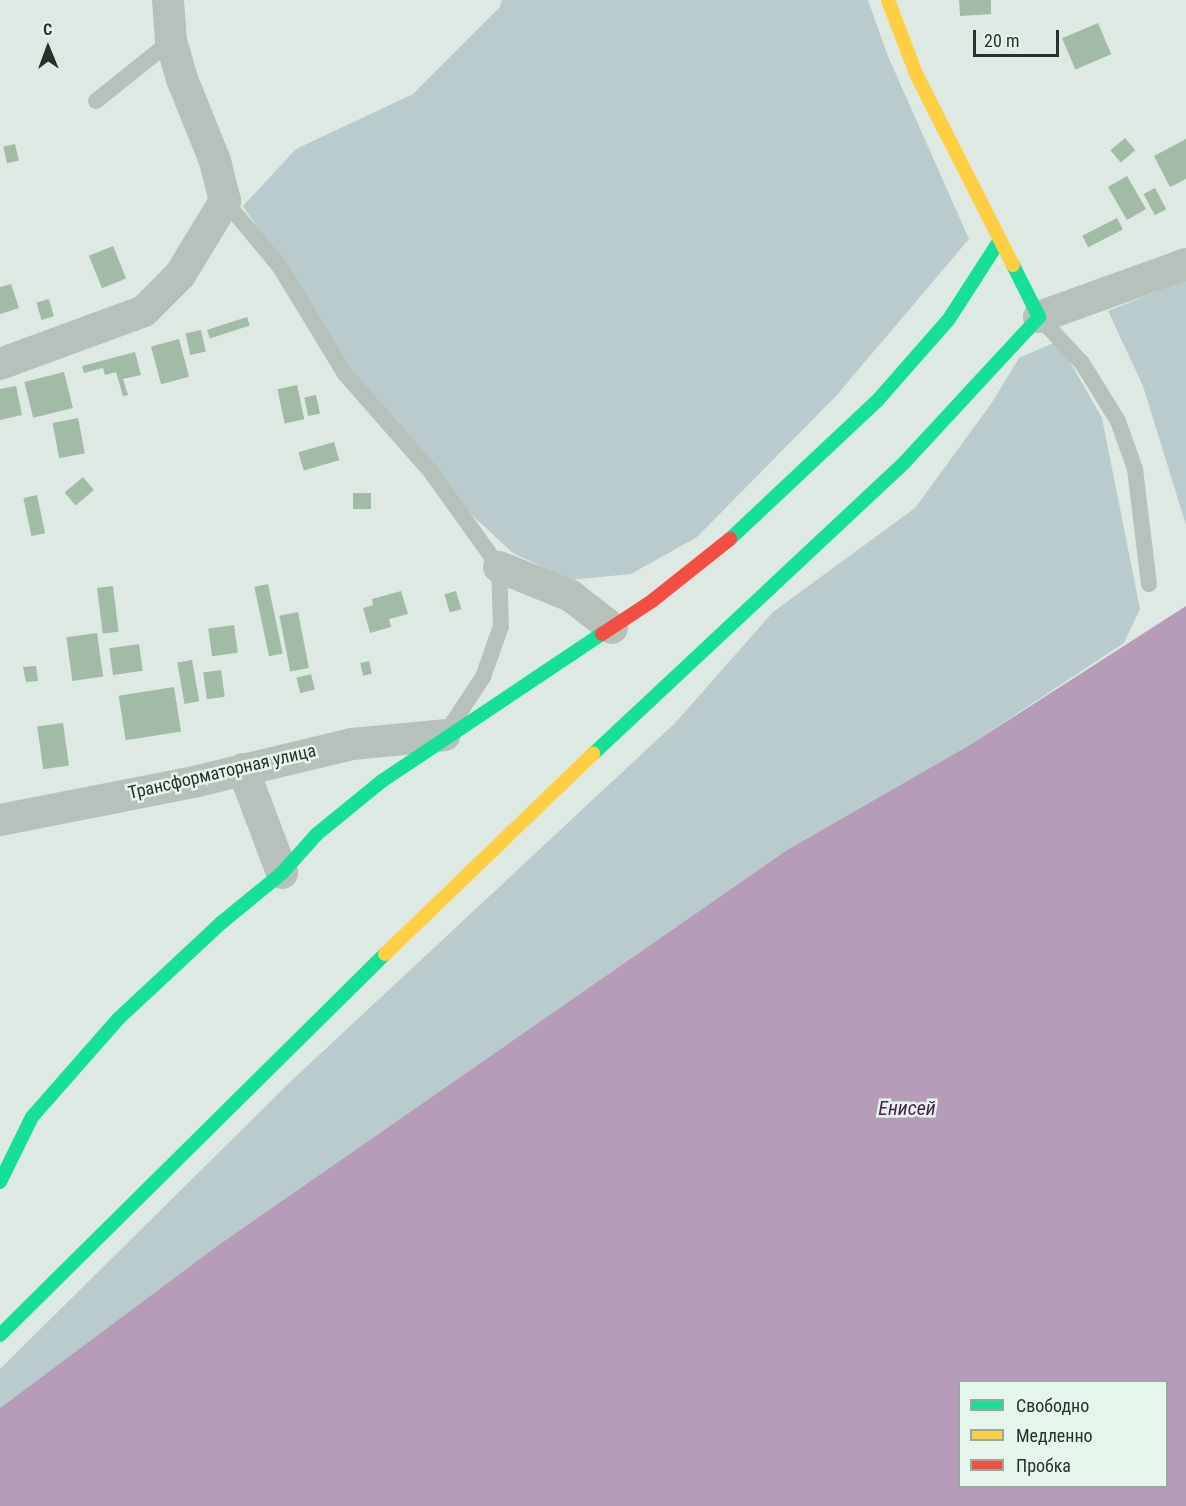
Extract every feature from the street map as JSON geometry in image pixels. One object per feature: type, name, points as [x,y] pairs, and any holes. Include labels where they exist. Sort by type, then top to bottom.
[{"type":"street","points":[[0,364],[144,311],[180,275],[225,201],[215,161],[182,79],[171,41],[168,0]]},
{"type":"street","points":[[888,0],[917,76],[1039,317]]},
{"type":"street","points":[[0,1182],[32,1117],[118,1019],[221,923],[282,873],[317,834],[446,735],[612,628],[712,556],[877,401],[949,319],[1000,240]]},
{"type":"street","points":[[0,1335],[481,860],[903,464],[1039,317],[1186,264]]},
{"type":"street","points":[[499,567],[571,596],[612,628]]},
{"type":"street","name":"Трансформаторная улица","points":[[0,820],[352,744],[446,735]]},
{"type":"street","points":[[243,769],[282,873]]},
{"type":"lane","points":[[96,101],[171,41]]},
{"type":"lane","points":[[225,201],[280,267],[345,374],[431,472],[499,567],[501,626],[483,677],[446,735]]},
{"type":"lane","points":[[1039,317],[1082,363],[1118,421],[1135,469],[1149,584]]},
{"type":"shaded area","points":[[502,0],[868,0],[887,54],[969,239],[836,396],[697,537],[631,574],[570,580],[513,553],[460,504],[366,391],[243,206],[296,149],[413,94],[500,7]]},
{"type":"shaded area","points":[[1186,280],[1186,525],[1143,386],[1108,311]]},
{"type":"shaded area","points":[[1058,341],[1102,418],[1140,609],[1124,643],[968,746],[787,850],[217,1246],[0,1408],[0,1369],[289,1083],[675,723],[773,612],[915,508],[991,404],[1019,358]]},
{"type":"water","name":"Енисей","points":[[1186,606],[1186,1506],[0,1506],[0,1408],[217,1246],[787,850],[968,746]]},
{"type":"building","points":[[959,0],[991,0],[991,14],[960,16]]},
{"type":"building","points":[[1098,23],[1111,54],[1075,70],[1062,38]]},
{"type":"building","points":[[1125,138],[1135,150],[1121,162],[1110,150]]},
{"type":"building","points":[[1186,139],[1186,179],[1170,187],[1154,156]]},
{"type":"building","points":[[15,144],[19,161],[7,163],[3,147]]},
{"type":"building","points":[[1127,176],[1146,209],[1127,220],[1108,187]]},
{"type":"building","points":[[1155,188],[1166,209],[1155,215],[1144,194]]},
{"type":"building","points":[[1117,218],[1123,230],[1088,247],[1082,236]]},
{"type":"building","points":[[113,246],[126,278],[102,288],[89,256]]},
{"type":"building","points":[[11,284],[19,308],[0,314],[0,287]]},
{"type":"building","points":[[49,299],[54,316],[41,320],[37,303]]},
{"type":"building","points":[[247,317],[250,326],[210,339],[207,330]]},
{"type":"building","points":[[201,330],[206,351],[190,355],[185,334]]},
{"type":"building","points":[[179,339],[189,377],[161,384],[151,347]]},
{"type":"building","points":[[135,352],[141,375],[123,379],[128,395],[123,396],[116,372],[105,375],[103,368],[84,373],[82,366]]},
{"type":"building","points":[[64,372],[73,408],[33,418],[24,382]]},
{"type":"building","points":[[297,385],[304,419],[285,423],[277,389]]},
{"type":"building","points":[[16,386],[22,415],[0,420],[0,389]]},
{"type":"building","points":[[316,395],[320,414],[308,416],[304,397]]},
{"type":"building","points":[[78,418],[85,453],[59,458],[52,423]]},
{"type":"building","points":[[334,442],[339,460],[304,470],[298,452]]},
{"type":"building","points":[[83,477],[94,490],[76,505],[65,492]]},
{"type":"building","points":[[353,493],[371,493],[371,509],[353,509]]},
{"type":"building","points":[[37,495],[45,533],[31,536],[23,498]]},
{"type":"building","points":[[268,584],[283,653],[269,656],[254,587]]},
{"type":"building","points":[[113,586],[119,632],[103,634],[97,588]]},
{"type":"building","points":[[401,591],[408,614],[389,619],[391,627],[370,633],[363,608],[373,605],[372,599]]},
{"type":"building","points":[[456,591],[461,609],[450,613],[444,594]]},
{"type":"building","points":[[298,612],[309,668],[290,672],[279,616]]},
{"type":"building","points":[[234,625],[238,653],[212,656],[208,629]]},
{"type":"building","points":[[97,633],[103,677],[72,681],[66,637]]},
{"type":"building","points":[[139,644],[143,671],[113,675],[109,648]]},
{"type":"building","points":[[192,660],[199,701],[185,704],[177,663]]},
{"type":"building","points":[[369,661],[372,674],[363,676],[360,663]]},
{"type":"building","points":[[36,666],[38,681],[26,682],[23,667]]},
{"type":"building","points":[[221,670],[225,697],[207,699],[203,673]]},
{"type":"building","points":[[311,674],[315,690],[300,693],[296,678]]},
{"type":"building","points":[[174,687],[181,731],[126,740],[119,696]]},
{"type":"building","points":[[63,723],[69,766],[43,769],[37,727]]},
{"type":"traffic: fast","points":[[730,539],[877,401],[949,319],[1000,240]]},
{"type":"traffic: fast","points":[[593,754],[903,464],[1039,317],[1013,265]]},
{"type":"traffic: fast","points":[[0,1182],[32,1117],[118,1019],[221,923],[282,873],[317,834],[382,781],[602,634]]},
{"type":"traffic: fast","points":[[0,1335],[385,954]]},
{"type":"traffic: slow","points":[[888,0],[917,76],[1013,265]]},
{"type":"traffic: slow","points":[[385,954],[593,754]]},
{"type":"traffic: jam","points":[[602,634],[652,601],[730,539]]}]
